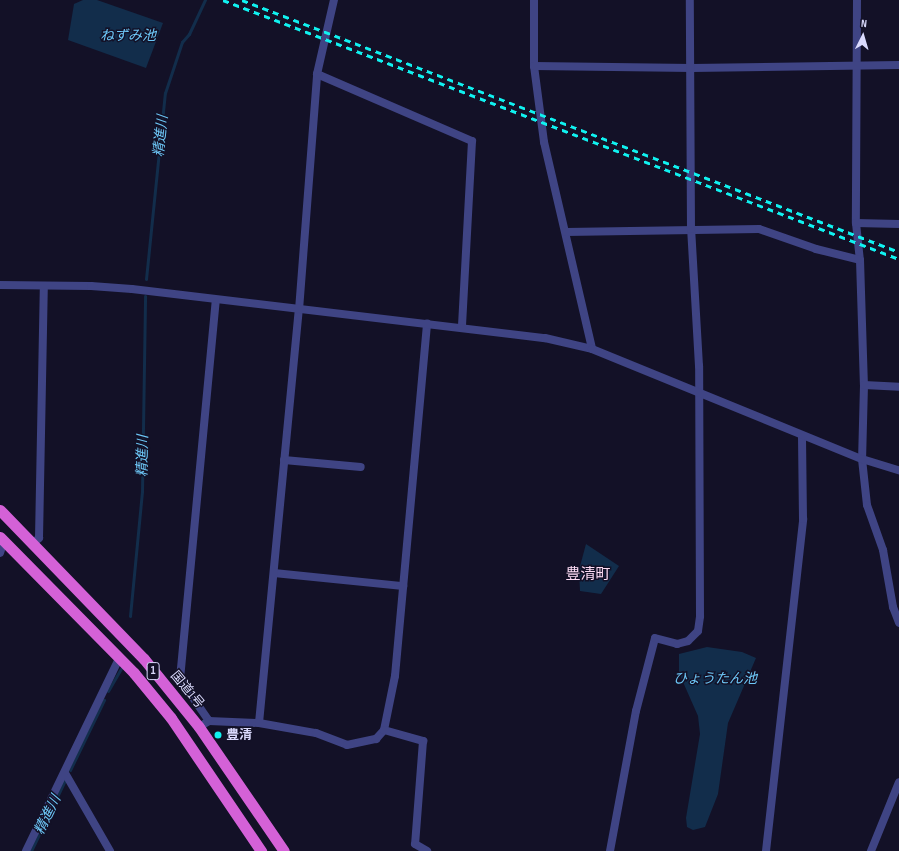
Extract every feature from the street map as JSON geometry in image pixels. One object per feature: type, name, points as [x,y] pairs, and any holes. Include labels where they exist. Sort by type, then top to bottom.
[{"type":"highway","name":"国道1号","points":[[0,510],[32,545],[144,659],[204,724],[284,851]]},
{"type":"highway","name":"1","points":[[2,539],[134,673],[171,718],[261,851]]},
{"type":"street","points":[[259,723],[299,310],[317,74],[334,0]]},
{"type":"street","points":[[534,0],[534,66],[544,142],[592,349]]},
{"type":"street","points":[[610,851],[636,711],[655,638],[677,644],[688,641],[698,631],[701,545],[699,394],[691,229],[692,68],[690,0]]},
{"type":"street","points":[[857,0],[856,223],[860,260],[864,385],[862,459],[867,505],[881,543],[892,607],[899,623]]},
{"type":"street","points":[[534,66],[692,68],[899,65]]},
{"type":"street","points":[[317,74],[472,140],[462,328]]},
{"type":"street","points":[[856,223],[899,224]]},
{"type":"street","points":[[566,232],[759,229],[816,249],[860,260]]},
{"type":"street","points":[[0,285],[91,286],[216,301],[427,323],[545,338],[592,349],[802,436],[862,459],[899,470]]},
{"type":"street","points":[[32,545],[39,538],[44,286]]},
{"type":"street","points":[[216,301],[180,679],[204,724],[259,723],[316,733],[347,745],[376,739],[384,730],[395,676],[427,323]]},
{"type":"street","points":[[864,385],[899,387]]},
{"type":"street","points":[[766,851],[804,519],[802,436]]},
{"type":"street","points":[[284,460],[361,468]]},
{"type":"street","points":[[0,553],[2,539]]},
{"type":"street","points":[[274,573],[403,586]]},
{"type":"street","points":[[26,851],[119,659]]},
{"type":"street","points":[[384,730],[423,741],[414,844],[427,851]]},
{"type":"street","points":[[65,773],[110,851]]},
{"type":"street","points":[[871,851],[899,782]]},
{"type":"water","name":"ねずみ池","points":[[83,0],[97,0],[163,23],[146,68],[68,40],[74,4]]},
{"type":"water","points":[[586,544],[619,566],[601,594],[580,591],[579,570]]},
{"type":"water","name":"ひょうたん池","points":[[707,647],[742,652],[756,658],[728,723],[718,794],[705,827],[693,830],[687,827],[686,818],[700,734],[698,716],[679,673],[679,654]]},
{"type":"waterway","name":"精進川","points":[[146,279],[165,93],[182,42],[189,34],[205,0]]},
{"type":"waterway","name":"精進川","points":[[130,616],[142,492],[145,296]]},
{"type":"waterway","name":"精進川","points":[[108,691],[122,667]]},
{"type":"waterway","name":"精進川","points":[[70,770],[104,700]]},
{"type":"waterway","name":"精進川","points":[[31,851],[65,780]]},
{"type":"railway","points":[[223,0],[899,259]]},
{"type":"railway","points":[[242,0],[899,252]]},
{"type":"place","name":"豊清","points":[[218,735]]},
{"type":"district","name":"豊清町","points":[[588,575]]}]
